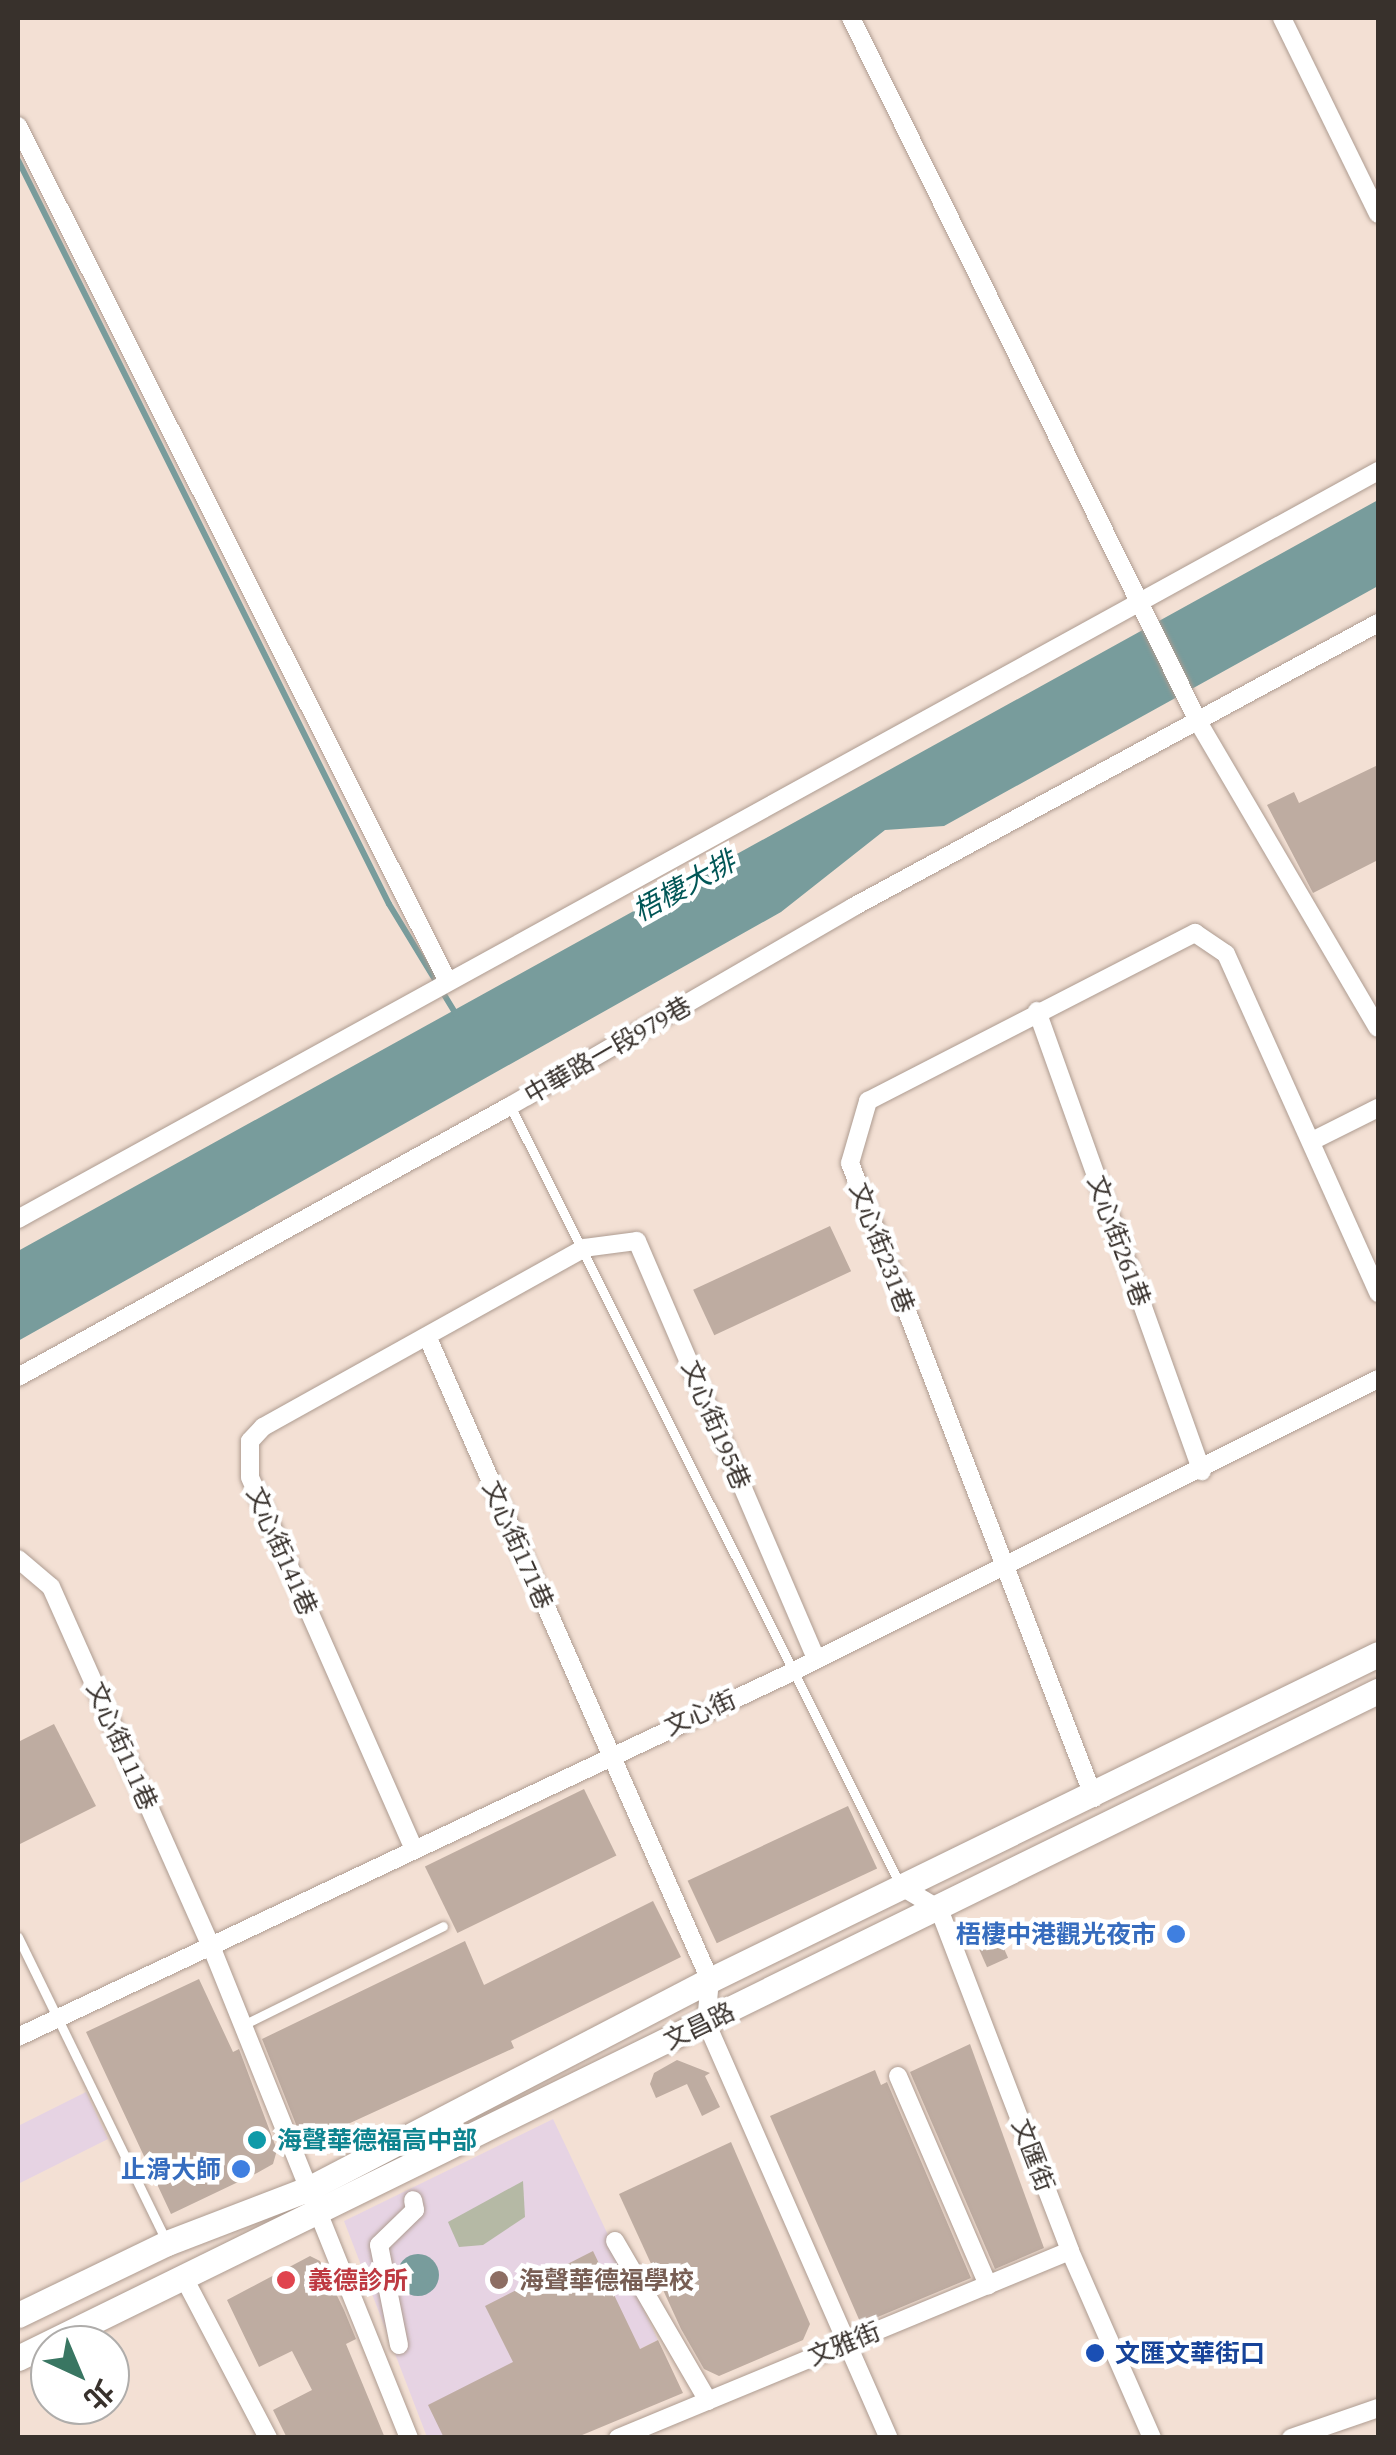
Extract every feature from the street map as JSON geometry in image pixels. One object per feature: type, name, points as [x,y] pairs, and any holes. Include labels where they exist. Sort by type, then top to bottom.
[{"type":"street","points":[[852,18],[1136,603],[1200,725],[1378,1028]]},
{"type":"street","points":[[1282,18],[1378,214]]},
{"type":"street","points":[[18,126],[448,982]]},
{"type":"street","points":[[18,1219],[1378,471]]},
{"type":"street","name":"中華路一段979巷","points":[[18,1377],[510,1106],[854,907],[1200,725],[1378,623]]},
{"type":"street","name":"文心街231巷","points":[[1094,1798],[850,1164],[868,1101],[1195,933],[1226,954],[1312,1141]]},
{"type":"street","name":"文心街261巷","points":[[1037,1011],[1202,1471]]},
{"type":"street","points":[[1378,1108],[1312,1141],[1378,1293]]},
{"type":"street","name":"文心街195巷","points":[[584,1248],[637,1242],[816,1658]]},
{"type":"street","name":"文心街141巷","points":[[413,1848],[266,1514],[247,1457],[263,1428],[584,1248]]},
{"type":"street","name":"文心街171巷","points":[[427,1336],[710,1980]]},
{"type":"street","name":"文心街","points":[[18,2038],[609,1753],[790,1672],[1005,1568],[1378,1379]]},
{"type":"street","name":"文心街111巷","points":[[18,1559],[51,1586],[211,1946],[408,2438]]},
{"type":"street","name":"文昌路","points":[[18,2315],[167,2244],[308,2189],[710,1980],[1094,1798],[1378,1654]]},
{"type":"street","name":"文昌路","points":[[18,2358],[183,2276],[318,2215],[1378,1691]]},
{"type":"street","points":[[902,1887],[939,1909]]},
{"type":"street","name":"文匯街","points":[[939,1909],[1070,2251],[1152,2438]]},
{"type":"street","points":[[710,1980],[706,2022],[889,2438]]},
{"type":"street","points":[[898,2076],[988,2285]]},
{"type":"street","points":[[399,2344],[379,2245],[415,2210],[414,2200]]},
{"type":"street","points":[[615,2242],[708,2400]]},
{"type":"street","name":"文雅街","points":[[618,2438],[647,2432],[708,2400],[1070,2251]]},
{"type":"street","points":[[183,2276],[268,2438]]},
{"type":"street","points":[[1291,2438],[1378,2408]]},
{"type":"lane","points":[[510,1106],[584,1248],[790,1672],[902,1887]]},
{"type":"lane","points":[[242,2026],[443,1926]]},
{"type":"lane","points":[[18,1937],[167,2244]]},
{"type":"shaded area","points":[[86,2092],[108,2139],[18,2184],[18,2126]]},
{"type":"shaded area","name":"海聲華德福學校","points":[[553,2119],[658,2340],[462,2437],[427,2437],[344,2221]]},
{"type":"green space","points":[[523,2181],[525,2217],[483,2245],[459,2247],[448,2222]]},
{"type":"water","name":"梧棲大排","points":[[1378,500],[1378,586],[944,826],[885,830],[781,912],[18,1341],[18,1251]]},
{"type":"water","points":[[418,2254],[433,2260],[439,2275],[433,2290],[418,2296],[403,2290],[397,2275],[403,2260]]},
{"type":"building","points":[[1378,765],[1378,860],[1313,893],[1267,805],[1294,792],[1299,803]]},
{"type":"building","points":[[830,1226],[851,1271],[714,1335],[693,1290]]},
{"type":"building","points":[[54,1724],[96,1806],[18,1845],[18,1742]]},
{"type":"building","points":[[584,1789],[616,1856],[457,1933],[425,1867]]},
{"type":"building","points":[[848,1806],[877,1869],[717,1943],[688,1881]]},
{"type":"building","points":[[653,1901],[681,1957],[511,2041],[514,2048],[313,2140],[297,2127],[262,2039],[465,1941],[484,1985]]},
{"type":"building","points":[[993,1924],[1008,1958],[987,1967],[972,1933]]},
{"type":"building","points":[[199,1979],[233,2052],[239,2049],[277,2150],[273,2164],[171,2214],[86,2032]]},
{"type":"building","points":[[970,2044],[1044,2248],[995,2269],[910,2072]]},
{"type":"building","points":[[677,2060],[710,2073],[705,2076],[720,2107],[702,2116],[687,2084],[656,2098],[650,2084],[654,2073]]},
{"type":"building","points":[[875,2070],[881,2085],[887,2082],[971,2278],[861,2324],[770,2116]]},
{"type":"building","points":[[731,2142],[810,2324],[803,2340],[719,2376],[704,2369],[681,2329],[619,2194]]},
{"type":"building","points":[[593,2251],[640,2349],[658,2340],[683,2393],[575,2438],[444,2438],[428,2405],[513,2362],[485,2306]]},
{"type":"building","points":[[310,2256],[320,2261],[356,2339],[346,2344],[385,2438],[287,2438],[273,2410],[312,2390],[292,2351],[259,2367],[227,2300]]},
{"type":"waterway","points":[[18,160],[389,904],[456,1014]]},
{"type":"place","name":"梧棲中港觀光夜市","points":[[1176,1934]]},
{"type":"place","name":"海聲華德福高中部","points":[[257,2140]]},
{"type":"place","name":"止滑大師","points":[[241,2169]]},
{"type":"place","name":"義德診所","points":[[286,2280]]},
{"type":"place","name":"海聲華德福學校","points":[[499,2280]]},
{"type":"place","name":"文匯文華街口","points":[[1095,2353]]}]
